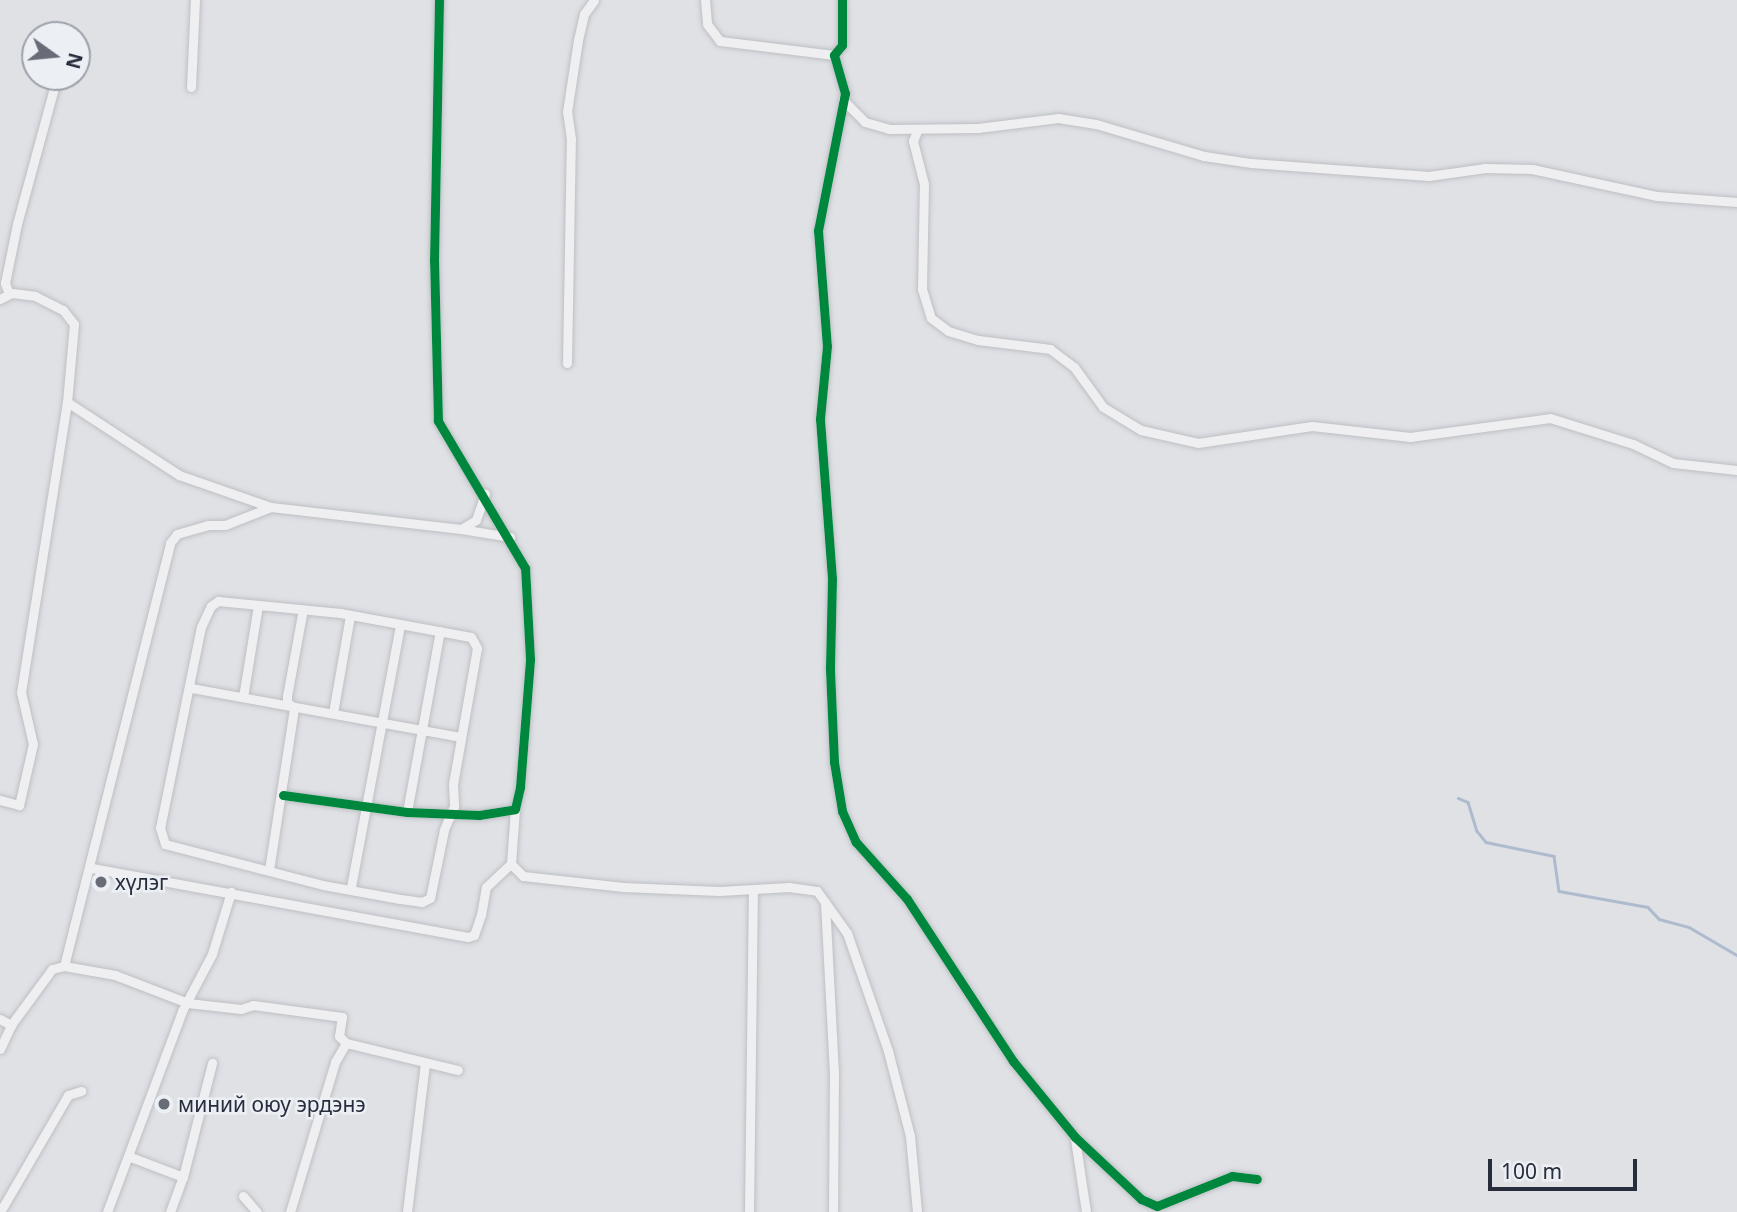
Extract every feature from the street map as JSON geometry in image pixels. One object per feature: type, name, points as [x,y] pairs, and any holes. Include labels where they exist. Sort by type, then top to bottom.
[{"type":"street","points":[[191,88],[195,0]]},
{"type":"street","points":[[92,867],[468,937],[474,935],[486,887],[511,864],[524,747],[530,606],[525,569],[510,537],[438,421],[434,261],[439,0]]},
{"type":"street","points":[[567,363],[571,139],[567,112],[581,27],[594,0]]},
{"type":"street","points":[[705,0],[706,24],[720,41],[834,55]]},
{"type":"street","points":[[842,0],[842,45],[834,55],[843,100],[818,230],[827,339],[820,419],[832,579],[830,670],[834,762],[842,811],[856,842],[907,899],[1013,1061],[1075,1138],[1152,1209],[1232,1176],[1257,1179]]},
{"type":"street","points":[[0,800],[19,805],[29,767],[30,718],[21,692],[67,402],[74,324],[63,310],[44,300],[5,296],[5,283],[17,224],[53,91]]},
{"type":"street","points":[[843,100],[864,122],[916,131],[992,127],[1040,118],[1076,119],[1204,156],[1251,163],[1429,176],[1475,169],[1532,169],[1657,196],[1737,202]]},
{"type":"street","points":[[916,131],[913,141],[924,184],[922,289],[931,318],[948,331],[978,340],[1050,349],[1074,367],[1103,407],[1141,429],[1198,443],[1312,426],[1410,438],[1550,418],[1633,444],[1673,463],[1737,470]]},
{"type":"street","points":[[67,402],[179,475],[271,507],[510,537]]},
{"type":"street","points":[[461,529],[476,520],[485,494]]},
{"type":"street","points":[[64,966],[92,867],[170,543],[177,534],[208,525],[225,525],[271,507]]},
{"type":"street","points":[[218,601],[303,609],[471,637],[477,648],[460,737],[451,815],[444,830],[430,898],[422,902],[400,900],[351,887],[323,885],[165,844],[160,835],[201,627],[211,606],[218,601]]},
{"type":"street","points":[[243,697],[258,605]]},
{"type":"street","points":[[270,870],[294,708],[287,696],[303,609]]},
{"type":"street","points":[[333,713],[350,616]]},
{"type":"street","points":[[351,887],[400,625]]},
{"type":"street","points":[[407,811],[440,631]]},
{"type":"street","points":[[191,688],[460,737]]},
{"type":"street","points":[[283,794],[368,807],[451,815],[515,809]]},
{"type":"street","points":[[511,864],[523,876],[546,881],[753,891],[813,890],[847,933],[888,1051],[910,1136],[916,1212]]},
{"type":"street","points":[[749,1212],[753,891]]},
{"type":"street","points":[[107,1212],[188,1003],[212,954],[230,892]]},
{"type":"street","points":[[825,902],[834,1072],[833,1212]]},
{"type":"street","points":[[0,1049],[11,1025],[52,969],[64,966],[116,975],[188,1003],[241,1009],[254,1004],[342,1017],[340,1036],[346,1043],[458,1070]]},
{"type":"street","points":[[0,1019],[11,1025]]},
{"type":"street","points":[[290,1212],[335,1062],[346,1043]]},
{"type":"street","points":[[170,1212],[183,1177],[212,1063]]},
{"type":"street","points":[[407,1212],[425,1063]]},
{"type":"street","points":[[1,1212],[68,1095],[82,1091]]},
{"type":"street","points":[[1075,1138],[1086,1212]]},
{"type":"street","points":[[128,1156],[183,1177]]},
{"type":"street","points":[[243,1196],[257,1212]]},
{"type":"waterway","points":[[1458,798],[1468,802],[1477,831],[1486,842],[1554,856],[1559,891],[1648,907],[1659,919],[1689,927],[1737,955]]},
{"type":"cycle path","points":[[283,795],[407,812],[479,815],[515,809],[520,787],[530,659],[525,568],[438,421],[434,261],[439,0]]},
{"type":"cycle path","points":[[842,0],[842,45],[834,55],[845,93],[818,230],[827,346],[820,419],[832,579],[830,670],[834,762],[842,811],[856,842],[907,899],[1013,1061],[1075,1137],[1141,1199],[1157,1206],[1232,1176],[1257,1179]]},
{"type":"place","name":"хүлэг","points":[[101,882]]},
{"type":"place","name":"миний оюу эрдэнэ","points":[[164,1104]]}]
